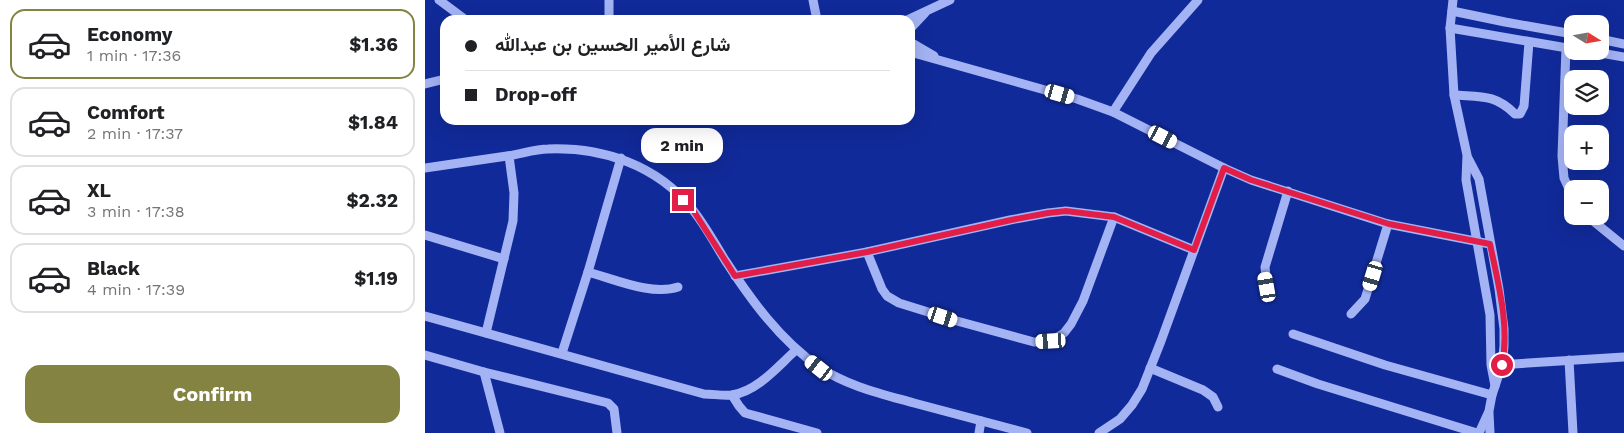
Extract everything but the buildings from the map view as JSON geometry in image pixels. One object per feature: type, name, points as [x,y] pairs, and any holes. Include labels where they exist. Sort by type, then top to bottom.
[{"type":"street","points":[[439,0],[459,15]]},
{"type":"street","points":[[609,0],[609,15]]},
{"type":"street","points":[[813,0],[816,15]]},
{"type":"street","points":[[915,16],[950,0]]},
{"type":"street","points":[[1113,112],[1151,52],[1198,0]]},
{"type":"street","points":[[1453,0],[1450,28],[1454,96],[1467,155],[1479,179],[1504,329],[1505,346],[1502,365],[1489,411],[1490,433]]},
{"type":"street","points":[[915,23],[926,11]]},
{"type":"street","points":[[1452,11],[1564,32]]},
{"type":"street","points":[[1450,28],[1564,47]]},
{"type":"street","points":[[1609,41],[1624,44]]},
{"type":"street","points":[[1454,96],[1494,99],[1501,102],[1515,114],[1520,114],[1524,106],[1529,42]]},
{"type":"street","points":[[915,45],[942,61]]},
{"type":"street","points":[[915,53],[1077,99],[1113,112],[1251,180],[1389,224],[1490,244]]},
{"type":"street","points":[[1609,54],[1624,57]]},
{"type":"street","points":[[1565,180],[1562,156],[1568,60]]},
{"type":"street","points":[[425,84],[440,80]]},
{"type":"street","points":[[425,167],[547,149],[590,151],[621,158],[656,177],[674,190],[693,210],[735,276],[766,318],[796,350],[838,379],[893,397],[1027,433]]},
{"type":"street","points":[[1467,155],[1466,180],[1490,315],[1491,365],[1495,386]]},
{"type":"street","points":[[485,333],[513,221],[514,206],[509,156]]},
{"type":"street","points":[[562,353],[621,158]]},
{"type":"street","points":[[1099,433],[1120,420],[1142,389],[1224,168]]},
{"type":"street","points":[[1267,287],[1265,267],[1288,191]]},
{"type":"street","points":[[735,276],[867,252],[1048,213],[1066,211],[1114,217],[1194,250]]},
{"type":"street","points":[[867,252],[882,289],[887,296],[899,303],[957,322],[1034,342],[1051,341],[1064,334],[1083,302],[1114,217]]},
{"type":"street","points":[[1351,314],[1362,303],[1367,293],[1389,224]]},
{"type":"street","points":[[1598,225],[1624,246]]},
{"type":"street","points":[[425,235],[504,259]]},
{"type":"street","points":[[588,272],[655,289],[669,290],[678,287]]},
{"type":"street","points":[[425,316],[704,394],[732,395],[752,387],[796,350]]},
{"type":"street","points":[[1293,334],[1385,365],[1492,396]]},
{"type":"street","points":[[425,354],[484,372],[608,403],[614,409],[617,433]]},
{"type":"street","points":[[1491,365],[1624,357]]},
{"type":"street","points":[[1569,360],[1573,433]]},
{"type":"street","points":[[1150,368],[1209,393],[1218,407]]},
{"type":"street","points":[[1277,369],[1318,384],[1478,433],[1489,411]]},
{"type":"street","points":[[484,372],[500,433]]},
{"type":"street","points":[[732,395],[745,413],[817,433]]},
{"type":"street","points":[[979,433],[981,421]]},
{"type":"route","points":[[683,200],[693,210],[735,276],[867,252],[1011,220],[1066,211],[1114,217],[1194,250],[1224,168],[1251,180],[1389,224],[1490,244],[1499,289],[1504,329],[1505,346],[1502,365]]}]
